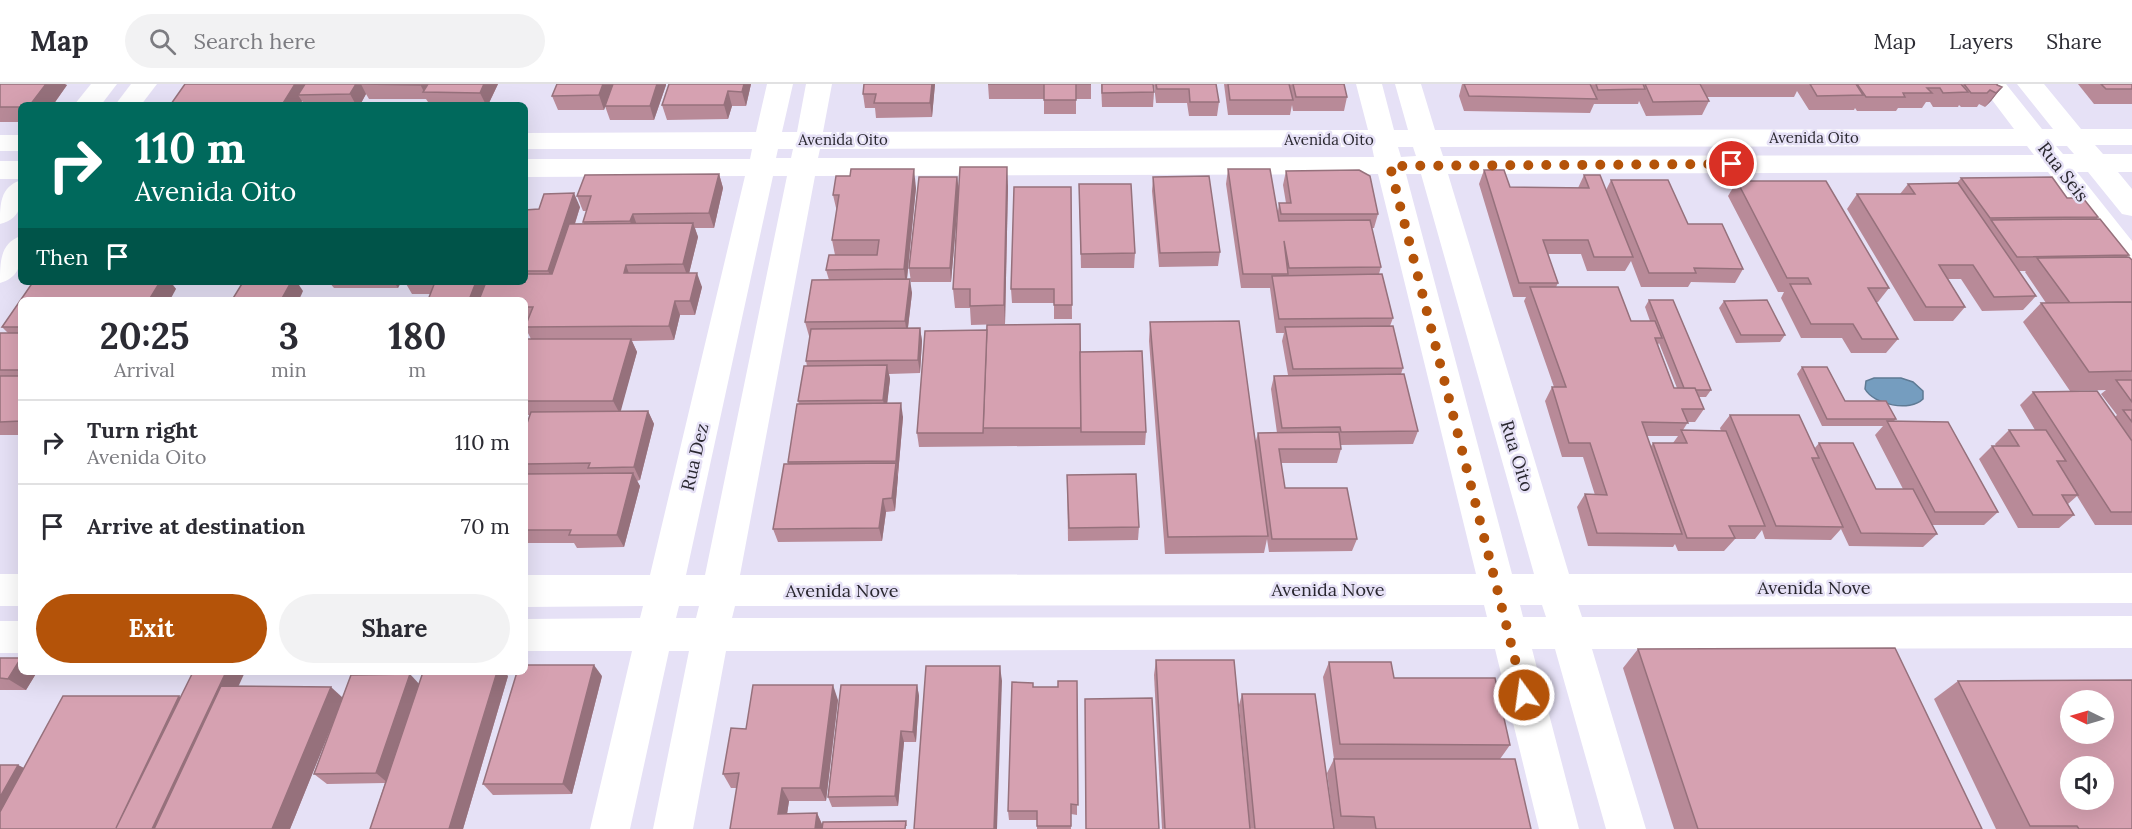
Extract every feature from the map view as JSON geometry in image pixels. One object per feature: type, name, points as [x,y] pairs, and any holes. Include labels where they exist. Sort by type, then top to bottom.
[{"type":"street","points":[[89,102],[104,84]]},
{"type":"street","points":[[130,102],[144,84]]},
{"type":"street","name":"Rua Dez","points":[[610,829],[780,84]]},
{"type":"street","points":[[673,829],[819,84]]},
{"type":"street","points":[[1369,84],[1559,829]]},
{"type":"street","name":"Rua Oito","points":[[1408,84],[1626,829]]},
{"type":"street","name":"Rua Seis","points":[[1993,84],[2132,261]]},
{"type":"street","name":"Rua Seis","points":[[2030,84],[2132,207]]},
{"type":"street","name":"Avenida Oito","points":[[528,141],[765,153],[1387,153],[2035,137],[2132,137]]},
{"type":"street","points":[[0,143],[18,143]]},
{"type":"street","name":"Avenida Oito","points":[[1428,152],[2132,164]]},
{"type":"street","name":"Avenida Oito","points":[[528,168],[765,153]]},
{"type":"street","points":[[0,170],[18,170]]},
{"type":"street","points":[[0,215],[18,193]]},
{"type":"street","points":[[0,273],[18,250]]},
{"type":"street","name":"Avenida Nove","points":[[528,591],[2132,588]]},
{"type":"street","points":[[0,590],[18,590]]},
{"type":"street","points":[[528,635],[1508,631],[2132,632]]},
{"type":"street","points":[[0,638],[18,637]]},
{"type":"water","points":[[1874,378],[1901,378],[1913,382],[1923,391],[1923,399],[1917,403],[1901,406],[1884,403],[1870,395],[1865,389],[1866,381]]},
{"type":"building","points":[[0,84],[46,84],[32,102],[18,102],[18,107],[0,107]]},
{"type":"building","points":[[185,84],[295,84],[284,102],[172,102]]},
{"type":"building","points":[[305,84],[356,84],[350,94],[298,95]]},
{"type":"building","points":[[361,84],[420,84],[420,85]]},
{"type":"building","points":[[428,84],[484,84],[480,93],[423,92]]},
{"type":"building","points":[[557,84],[603,84],[599,95],[552,96]]},
{"type":"building","points":[[613,84],[657,84],[650,106],[605,106]]},
{"type":"building","points":[[669,84],[744,84],[742,92],[728,91],[724,105],[662,105]]},
{"type":"building","points":[[864,84],[932,84],[930,103],[874,103],[876,94],[863,94]]},
{"type":"building","points":[[1044,84],[1076,84],[1076,100],[1044,100]]},
{"type":"building","points":[[1102,84],[1153,84],[1154,92],[1102,93]]},
{"type":"building","points":[[1156,84],[1216,84],[1219,102],[1190,102],[1189,89],[1157,89]]},
{"type":"building","points":[[1228,84],[1289,84],[1293,100],[1230,100]]},
{"type":"building","points":[[1293,84],[1344,84],[1347,97],[1296,97]]},
{"type":"building","points":[[1464,84],[1590,84],[1597,99],[1469,96]]},
{"type":"building","points":[[1596,84],[1643,84],[1645,89],[1598,90]]},
{"type":"building","points":[[1645,84],[1700,84],[1709,101],[1653,102]]},
{"type":"building","points":[[1810,84],[1856,84],[1863,95],[1817,96]]},
{"type":"building","points":[[1857,84],[1961,84],[1968,92],[1943,93],[1940,88],[1927,88],[1932,93],[1903,93],[1905,97],[1866,97]]},
{"type":"building","points":[[1964,84],[1997,84],[2002,87],[1996,93],[1990,90],[1987,93],[1971,93]]},
{"type":"building","points":[[2101,84],[2132,84],[2132,89],[2106,89]]},
{"type":"building","points":[[960,167],[1007,167],[1004,305],[970,306],[970,289],[953,289]]},
{"type":"building","points":[[851,169],[914,169],[904,269],[826,270],[829,255],[877,255],[879,240],[832,240],[839,195],[833,195],[836,176],[850,176]]},
{"type":"building","points":[[1228,169],[1270,169],[1279,221],[1370,220],[1381,267],[1289,268],[1284,241],[1288,274],[1243,274]]},
{"type":"building","points":[[1359,170],[1370,176],[1378,214],[1281,214],[1279,203],[1291,203],[1286,171]]},
{"type":"building","points":[[1484,170],[1504,170],[1510,187],[1589,188],[1584,175],[1600,175],[1633,257],[1594,257],[1588,240],[1543,240],[1558,283],[1519,283]]},
{"type":"building","points":[[719,174],[709,213],[633,214],[630,221],[583,222],[591,196],[577,196],[585,175]]},
{"type":"building","points":[[1209,176],[1220,252],[1160,253],[1153,177]]},
{"type":"building","points":[[919,177],[957,177],[950,268],[909,268]]},
{"type":"building","points":[[2052,177],[2067,198],[2083,198],[2098,217],[1990,218],[1961,178]]},
{"type":"building","points":[[1611,180],[1668,180],[1688,224],[1722,224],[1743,269],[1694,268],[1696,273],[1649,273]]},
{"type":"building","points":[[1737,181],[1826,181],[1889,288],[1868,288],[1898,339],[1862,339],[1853,324],[1811,324],[1790,284],[1811,284],[1808,278],[1787,278]]},
{"type":"building","points":[[1958,183],[2036,296],[1994,297],[1973,265],[1939,265],[1965,307],[1926,307],[1857,194],[1915,194],[1908,184]]},
{"type":"building","points":[[1079,184],[1131,184],[1135,253],[1081,254]]},
{"type":"building","points":[[1014,187],[1071,187],[1072,305],[1054,305],[1054,289],[1011,289]]},
{"type":"building","points":[[574,193],[548,271],[528,271],[528,210],[539,209],[544,194]]},
{"type":"building","points":[[2100,219],[2129,255],[2017,257],[1991,220]]},
{"type":"building","points":[[693,223],[683,264],[626,265],[624,273],[697,273],[690,301],[675,301],[669,326],[528,327],[528,320],[533,307],[528,307],[528,297],[480,297],[485,285],[528,285],[528,274],[552,274],[569,224]]},
{"type":"building","points":[[2129,257],[2132,260],[2132,302],[2070,303],[2037,258]]},
{"type":"building","points":[[1382,274],[1393,318],[1279,319],[1272,276]]},
{"type":"building","points":[[910,279],[905,321],[805,322],[812,280]]},
{"type":"building","points":[[31,285],[158,285],[151,297],[23,297]]},
{"type":"building","points":[[241,285],[289,285],[283,297],[234,297]]},
{"type":"building","points":[[434,285],[475,285],[470,297],[429,297]]},
{"type":"building","points":[[1530,287],[1618,287],[1631,321],[1655,321],[1662,338],[1655,338],[1674,388],[1695,388],[1704,409],[1682,409],[1688,423],[1642,422],[1682,534],[1597,533],[1585,494],[1607,495],[1590,443],[1569,443],[1552,387],[1566,387]]},
{"type":"building","points":[[1649,300],[1673,300],[1711,390],[1684,388]]},
{"type":"building","points":[[1767,300],[1785,335],[1741,335],[1724,301]]},
{"type":"building","points":[[2132,302],[2132,371],[2089,372],[2041,303]]},
{"type":"building","points":[[18,304],[18,327],[2,327]]},
{"type":"building","points":[[1239,321],[1268,536],[1168,537],[1150,322]]},
{"type":"building","points":[[1080,324],[1081,428],[983,428],[987,325]]},
{"type":"building","points":[[1393,326],[1403,368],[1293,369],[1285,327]]},
{"type":"building","points":[[920,328],[918,360],[806,361],[811,329]]},
{"type":"building","points":[[987,330],[983,433],[917,433],[925,331]]},
{"type":"building","points":[[0,333],[18,333],[18,370],[0,370]]},
{"type":"building","points":[[528,339],[631,339],[613,401],[528,401]]},
{"type":"building","points":[[1142,351],[1146,432],[1081,432],[1080,352]]},
{"type":"building","points":[[887,365],[883,400],[798,401],[804,366]]},
{"type":"building","points":[[1802,367],[1827,367],[1845,401],[1886,401],[1896,419],[1827,419]]},
{"type":"building","points":[[1404,374],[1418,431],[1341,432],[1340,427],[1282,428],[1274,376]]},
{"type":"building","points":[[0,376],[18,376],[18,421],[0,422]]},
{"type":"building","points":[[2116,380],[2132,380],[2132,402]]},
{"type":"building","points":[[2097,391],[2132,441],[2132,512],[2111,512],[2033,392]]},
{"type":"building","points":[[901,403],[896,461],[788,462],[797,404]]},
{"type":"building","points":[[2123,410],[2132,410],[2132,422]]},
{"type":"building","points":[[648,411],[634,467],[588,468],[590,463],[528,464],[528,420],[531,412]]},
{"type":"building","points":[[1730,415],[1799,415],[1819,458],[1812,458],[1843,527],[1776,526]]},
{"type":"building","points":[[1887,421],[1948,422],[1998,512],[1935,512]]},
{"type":"building","points":[[1681,430],[1726,431],[1765,526],[1729,526],[1735,538],[1687,538],[1653,443],[1687,443]]},
{"type":"building","points":[[2009,430],[2046,430],[2066,461],[2057,461],[2078,495],[2062,495],[2074,515],[2033,515],[1992,446],[2019,446]]},
{"type":"building","points":[[1339,432],[1341,449],[1279,449],[1285,488],[1347,488],[1357,539],[1272,539],[1258,433]]},
{"type":"building","points":[[1819,443],[1853,443],[1876,489],[1913,489],[1937,534],[1861,533]]},
{"type":"building","points":[[896,463],[892,498],[883,499],[879,528],[773,529],[784,464]]},
{"type":"building","points":[[633,473],[617,535],[569,535],[571,530],[528,530],[528,474]]},
{"type":"building","points":[[1136,474],[1139,527],[1069,528],[1067,475]]},
{"type":"building","points":[[1895,648],[1982,829],[1698,829],[1638,649]]},
{"type":"building","points":[[0,658],[18,658],[18,663],[8,679],[0,678]]},
{"type":"building","points":[[1156,660],[1234,660],[1250,829],[1165,829]]},
{"type":"building","points":[[1329,662],[1391,662],[1394,678],[1495,678],[1510,745],[1340,744]]},
{"type":"building","points":[[528,665],[594,665],[563,784],[483,784],[516,675],[528,675]]},
{"type":"building","points":[[926,666],[1000,666],[994,829],[914,829]]},
{"type":"building","points":[[192,675],[225,675],[152,829],[0,829],[0,812],[63,696],[179,696],[116,828]]},
{"type":"building","points":[[351,675],[410,675],[376,773],[314,774]]},
{"type":"building","points":[[422,675],[496,675],[449,829],[370,829]]},
{"type":"building","points":[[2132,680],[2132,829],[2030,826],[1958,681]]},
{"type":"building","points":[[1058,681],[1077,681],[1078,805],[1071,804],[1071,826],[1037,826],[1037,811],[1008,811],[1012,682],[1033,683],[1033,687],[1058,687]]},
{"type":"building","points":[[753,685],[833,685],[820,788],[782,788],[778,814],[817,813],[815,829],[730,829],[739,773],[723,774],[731,728],[746,729]]},
{"type":"building","points":[[841,685],[917,685],[913,732],[901,731],[895,796],[828,797]]},
{"type":"building","points":[[221,686],[331,687],[272,829],[154,829]]},
{"type":"building","points":[[1242,694],[1315,694],[1334,829],[1255,829]]},
{"type":"building","points":[[1152,698],[1159,829],[1086,829],[1085,699]]},
{"type":"building","points":[[1334,759],[1515,759],[1531,829],[1376,829],[1374,817],[1341,816]]},
{"type":"building","points":[[0,765],[18,765],[0,797]]},
{"type":"building","points":[[906,821],[905,829],[822,829],[823,822]]},
{"type":"route","points":[[1524,695],[1390,166],[1732,164]]}]
